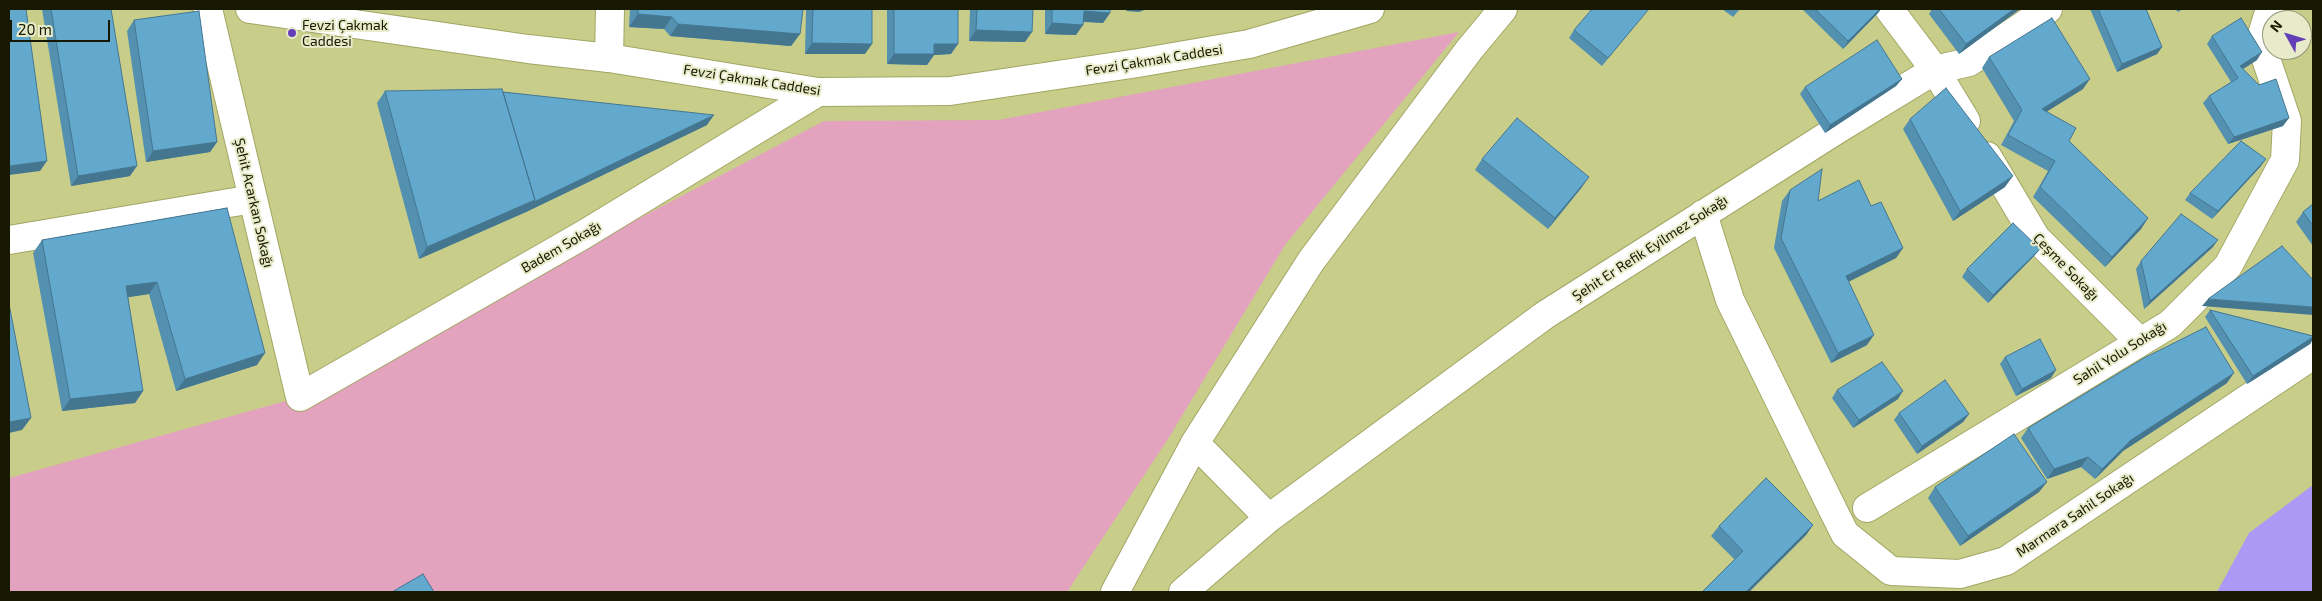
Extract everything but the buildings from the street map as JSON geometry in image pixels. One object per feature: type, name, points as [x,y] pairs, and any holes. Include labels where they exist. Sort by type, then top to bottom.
[{"type":"street","name":"Şehit Acarkan Sokağı","points":[[208,9],[300,396]]},
{"type":"street","name":"Fevzi Çakmak Caddesi","points":[[250,9],[528,49],[608,58],[818,92],[950,91],[1138,64],[1249,44],[1370,9]]},
{"type":"street","points":[[608,58],[610,9]]},
{"type":"street","points":[[1115,592],[1195,443],[1311,261],[1469,50],[1503,9]]},
{"type":"street","name":"Çeşme Sokağı","points":[[1889,9],[1935,70],[2036,238],[2140,342]]},
{"type":"street","name":"Şehit Er Refik Eyilmez Sokağı","points":[[1183,592],[1269,518],[1545,315],[1935,70],[1969,62],[2048,9]]},
{"type":"street","name":"Sahil Yolu Sokağı","points":[[1867,508],[2170,324],[2228,266],[2285,160],[2287,121],[2260,41],[2270,9]]},
{"type":"street","name":"Badem Sokağı","points":[[300,396],[583,234],[818,92]]},
{"type":"street","points":[[9,240],[253,199]]},
{"type":"street","name":"Marmara Sahil Sokağı","points":[[1703,214],[1730,300],[1845,534],[1891,571],[1960,574],[2006,562],[2313,355]]},
{"type":"street","points":[[1195,443],[1269,518]]},
{"type":"shaded area","points":[[1459,32],[1285,245],[1168,439],[1067,592],[9,592],[9,478],[300,397],[824,121],[999,120]]},
{"type":"shaded area","points":[[2313,485],[2313,592],[2217,592],[2249,533]]},
{"type":"place","name":"Fevzi Çakmak Caddesi","points":[[292,33]]}]
